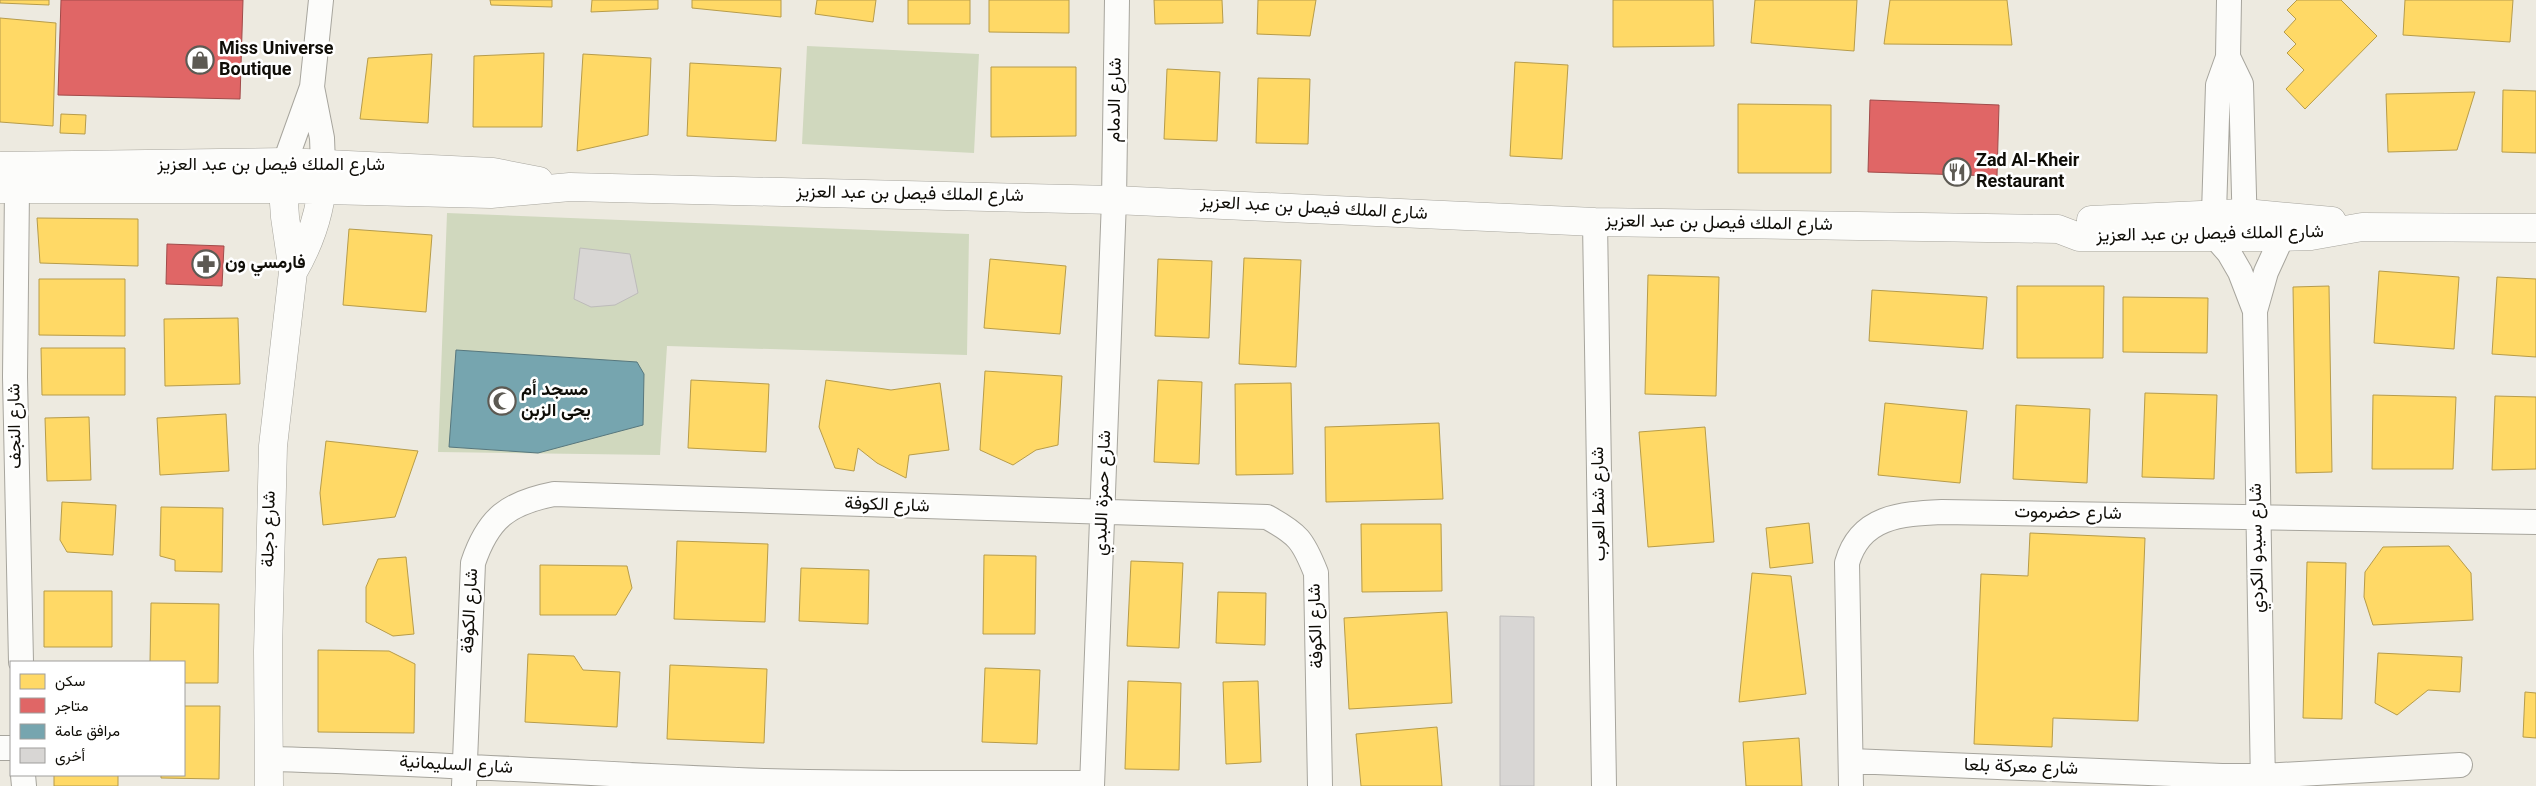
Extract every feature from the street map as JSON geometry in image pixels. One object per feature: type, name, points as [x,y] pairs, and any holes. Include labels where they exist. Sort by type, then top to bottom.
[{"type":"main road","name":"شارع الملك فيصل بن عبد العزيز","points":[[0,166],[284,162],[323,177]]},
{"type":"main road","name":"شارع دجلة","points":[[269,786],[268,651],[273,446],[293,272],[283,189],[284,162]]},
{"type":"main road","name":"شارع الملك فيصل بن عبد العزيز","points":[[8,189],[283,189],[323,177],[493,172],[570,187],[1114,200],[1595,222],[2058,229],[2078,221],[2245,225],[2339,221],[2362,227]]},
{"type":"main road","name":"شارع دجلة","points":[[293,272],[305,251],[318,216],[323,177]]},
{"type":"main road","name":"شارع الملك فيصل بن عبد العزيز","points":[[2245,225],[2282,237],[2311,236],[2362,227],[2536,228]]},
{"type":"street","points":[[284,162],[312,87],[320,0]]},
{"type":"street","name":"شارع الدمام","points":[[1114,200],[1117,0]]},
{"type":"street","points":[[2215,225],[2218,85],[2228,57],[2229,0]]},
{"type":"street","points":[[2228,57],[2241,84],[2245,225]]},
{"type":"street","points":[[312,87],[322,138],[323,177]]},
{"type":"street","name":"شارع النجف","points":[[8,189],[10,561],[21,661]]},
{"type":"street","name":"شارع حمزة اللبدي","points":[[1092,785],[1104,513],[1114,200]]},
{"type":"street","name":"شارع شط العرب","points":[[1595,222],[1604,786]]},
{"type":"street","name":"شارع سيدو الكردي","points":[[2215,225],[2240,272],[2254,311]]},
{"type":"street","name":"شارع سيدو الكردي","points":[[2263,781],[2254,311],[2266,272],[2282,237]]},
{"type":"street","name":"شارع الكوفة","points":[[464,776],[473,563],[479,544],[491,526],[511,508],[527,500],[554,494],[1267,517],[1289,529],[1304,544],[1316,573],[1320,786]]},
{"type":"street","name":"شارع حضرموت","points":[[1851,786],[1847,563],[1856,541],[1874,525],[1889,518],[1908,514],[1942,512],[2536,522]]},
{"type":"street","name":"شارع السليمانية","points":[[270,759],[464,776],[555,772],[758,780],[1092,785]]},
{"type":"street","name":"شارع معركة بلعا","points":[[1852,761],[2263,781],[2460,765]]},
{"type":"green space","points":[[807,46],[979,54],[974,153],[802,144]]},
{"type":"green space","points":[[447,213],[969,234],[967,355],[667,346],[660,455],[438,452]]},
{"type":"building: سكن","points":[[0,0],[49,0],[49,5],[0,3]]},
{"type":"building: سكن","points":[[490,0],[552,0],[552,7],[491,5]]},
{"type":"building: سكن","points":[[592,0],[658,0],[658,9],[591,12]]},
{"type":"building: سكن","points":[[692,0],[781,0],[781,17],[692,8]]},
{"type":"building: سكن","points":[[817,0],[876,0],[873,22],[815,14]]},
{"type":"building: سكن","points":[[908,0],[970,0],[970,24],[908,24]]},
{"type":"building: سكن","points":[[989,0],[1069,0],[1069,33],[989,32]]},
{"type":"building: سكن","points":[[1154,0],[1222,0],[1223,23],[1155,24]]},
{"type":"building: سكن","points":[[1258,0],[1316,0],[1310,36],[1257,34]]},
{"type":"building: سكن","points":[[1613,0],[1713,0],[1714,46],[1613,47]]},
{"type":"building: سكن","points":[[1755,0],[1857,0],[1854,51],[1751,43]]},
{"type":"building: سكن","points":[[1890,0],[2007,0],[2012,45],[1884,44]]},
{"type":"building: سكن","points":[[2297,0],[2341,0],[2377,36],[2305,109],[2286,89],[2304,70],[2287,53],[2296,44],[2284,32],[2296,19],[2287,10]]},
{"type":"building: سكن","points":[[2405,0],[2513,0],[2510,42],[2403,35]]},
{"type":"building: سكن","points":[[0,18],[56,23],[53,126],[0,122]]},
{"type":"building: سكن","points":[[544,53],[542,127],[473,127],[474,56]]},
{"type":"building: سكن","points":[[432,54],[428,123],[360,119],[368,58]]},
{"type":"building: سكن","points":[[583,54],[651,58],[648,135],[577,151]]},
{"type":"building: سكن","points":[[1515,62],[1568,65],[1562,159],[1510,156]]},
{"type":"building: سكن","points":[[690,63],[781,68],[776,141],[687,136]]},
{"type":"building: سكن","points":[[991,67],[1076,67],[1076,136],[991,137]]},
{"type":"building: سكن","points":[[1167,69],[1220,72],[1217,141],[1164,139]]},
{"type":"building: سكن","points":[[1258,78],[1310,79],[1308,144],[1256,143]]},
{"type":"building: سكن","points":[[2503,90],[2536,91],[2536,153],[2502,152]]},
{"type":"building: سكن","points":[[2475,92],[2457,150],[2388,152],[2386,94]]},
{"type":"building: سكن","points":[[1738,104],[1831,105],[1831,173],[1738,173]]},
{"type":"building: سكن","points":[[61,114],[86,115],[85,134],[60,133]]},
{"type":"building: سكن","points":[[37,218],[138,219],[138,266],[40,263]]},
{"type":"building: سكن","points":[[349,229],[432,235],[426,312],[343,305]]},
{"type":"building: سكن","points":[[1244,258],[1301,260],[1296,367],[1239,364]]},
{"type":"building: سكن","points":[[990,259],[1066,266],[1060,334],[984,328]]},
{"type":"building: سكن","points":[[1158,259],[1212,261],[1209,338],[1155,336]]},
{"type":"building: سكن","points":[[2379,271],[2459,277],[2454,349],[2374,343]]},
{"type":"building: سكن","points":[[1648,275],[1719,277],[1716,396],[1645,394]]},
{"type":"building: سكن","points":[[2497,277],[2536,279],[2536,357],[2492,354]]},
{"type":"building: سكن","points":[[39,279],[125,279],[125,336],[39,335]]},
{"type":"building: سكن","points":[[2017,286],[2104,286],[2103,358],[2017,358]]},
{"type":"building: سكن","points":[[2329,286],[2332,472],[2296,473],[2293,287]]},
{"type":"building: سكن","points":[[1872,290],[1987,297],[1983,349],[1869,341]]},
{"type":"building: سكن","points":[[2123,297],[2208,298],[2207,353],[2123,352]]},
{"type":"building: سكن","points":[[238,318],[240,384],[165,386],[164,319]]},
{"type":"building: سكن","points":[[41,348],[125,348],[125,395],[42,395]]},
{"type":"building: سكن","points":[[985,371],[1062,376],[1058,445],[1036,450],[1013,465],[980,450]]},
{"type":"building: سكن","points":[[691,380],[769,384],[766,452],[688,448]]},
{"type":"building: سكن","points":[[826,380],[891,390],[940,383],[949,450],[909,455],[906,478],[877,463],[858,448],[854,471],[835,468],[819,427]]},
{"type":"building: سكن","points":[[1158,380],[1202,382],[1199,464],[1154,462]]},
{"type":"building: سكن","points":[[1291,383],[1293,474],[1236,475],[1235,384]]},
{"type":"building: سكن","points":[[2145,393],[2217,395],[2214,479],[2142,477]]},
{"type":"building: سكن","points":[[2373,395],[2456,397],[2453,469],[2372,469]]},
{"type":"building: سكن","points":[[2495,396],[2536,397],[2536,469],[2492,470]]},
{"type":"building: سكن","points":[[1885,403],[1967,411],[1960,483],[1878,475]]},
{"type":"building: سكن","points":[[2016,405],[2090,409],[2087,483],[2013,479]]},
{"type":"building: سكن","points":[[226,414],[229,471],[160,475],[157,418]]},
{"type":"building: سكن","points":[[89,417],[91,480],[47,481],[45,418]]},
{"type":"building: سكن","points":[[1439,423],[1443,499],[1326,502],[1325,427]]},
{"type":"building: سكن","points":[[1705,427],[1714,542],[1648,547],[1639,432]]},
{"type":"building: سكن","points":[[326,441],[418,451],[395,517],[323,525],[320,493]]},
{"type":"building: سكن","points":[[62,502],[116,505],[113,555],[67,552],[60,540]]},
{"type":"building: سكن","points":[[161,507],[223,508],[222,572],[175,571],[175,560],[160,556]]},
{"type":"building: سكن","points":[[1809,523],[1813,563],[1770,568],[1766,528]]},
{"type":"building: سكن","points":[[1361,524],[1441,524],[1442,591],[1362,592]]},
{"type":"building: سكن","points":[[2030,533],[2145,538],[2138,721],[2053,718],[2052,747],[1974,744],[1981,574],[2028,576]]},
{"type":"building: سكن","points":[[677,541],[768,544],[765,622],[674,619]]},
{"type":"building: سكن","points":[[2449,546],[2471,573],[2473,620],[2373,625],[2364,597],[2365,572],[2383,547]]},
{"type":"building: سكن","points":[[984,555],[1036,556],[1035,634],[983,634]]},
{"type":"building: سكن","points":[[406,557],[414,634],[393,636],[366,622],[366,587],[378,559]]},
{"type":"building: سكن","points":[[1131,561],[1183,563],[1179,648],[1127,646]]},
{"type":"building: سكن","points":[[2307,562],[2346,563],[2342,719],[2303,718]]},
{"type":"building: سكن","points":[[540,565],[627,566],[632,588],[616,615],[540,615]]},
{"type":"building: سكن","points":[[801,568],[869,570],[868,624],[799,621]]},
{"type":"building: سكن","points":[[1752,573],[1791,576],[1806,694],[1739,702]]},
{"type":"building: سكن","points":[[44,591],[112,591],[112,647],[44,647]]},
{"type":"building: سكن","points":[[1218,592],[1266,593],[1265,645],[1216,643]]},
{"type":"building: سكن","points":[[151,603],[219,604],[218,683],[185,683],[185,661],[150,661]]},
{"type":"building: سكن","points":[[1447,612],[1452,703],[1349,709],[1344,618]]},
{"type":"building: سكن","points":[[318,650],[389,651],[415,664],[414,733],[318,732]]},
{"type":"building: سكن","points":[[2378,653],[2462,657],[2460,692],[2428,690],[2397,715],[2375,703]]},
{"type":"building: سكن","points":[[528,654],[574,656],[583,670],[620,672],[617,727],[525,722]]},
{"type":"building: سكن","points":[[670,665],[767,669],[764,743],[667,739]]},
{"type":"building: سكن","points":[[985,668],[1040,670],[1037,744],[982,742]]},
{"type":"building: سكن","points":[[1128,681],[1181,683],[1179,770],[1125,769]]},
{"type":"building: سكن","points":[[1258,681],[1261,762],[1226,764],[1223,682]]},
{"type":"building: سكن","points":[[2525,692],[2536,693],[2536,738],[2523,737]]},
{"type":"building: سكن","points":[[185,706],[220,706],[219,779],[161,778],[161,776],[185,776]]},
{"type":"building: سكن","points":[[1437,727],[1442,786],[1361,786],[1356,734]]},
{"type":"building: سكن","points":[[1799,738],[1802,786],[1746,786],[1743,742]]},
{"type":"building: سكن","points":[[54,776],[118,776],[118,786],[54,786]]},
{"type":"building: متاجر","points":[[61,0],[243,0],[240,99],[58,95]]},
{"type":"building: متاجر","points":[[1870,100],[1999,105],[1997,176],[1868,172]]},
{"type":"building: متاجر","points":[[167,244],[224,246],[222,286],[166,284]]},
{"type":"building: مرافق عامة","points":[[456,350],[637,362],[644,374],[643,425],[538,453],[449,447]]},
{"type":"building: أخرى","points":[[580,248],[630,254],[638,293],[615,305],[591,307],[574,299]]},
{"type":"building: أخرى","points":[[1500,616],[1534,617],[1534,786],[1500,786]]},
{"type":"place","name":"Miss Universe Boutique","points":[[200,60]]},
{"type":"place","name":"Zad Al-Kheir Restaurant","points":[[1957,172]]},
{"type":"place","name":"فارمسي ون","points":[[206,264]]},
{"type":"place","name":"مسجد أم يحى الزبن","points":[[502,401]]}]
